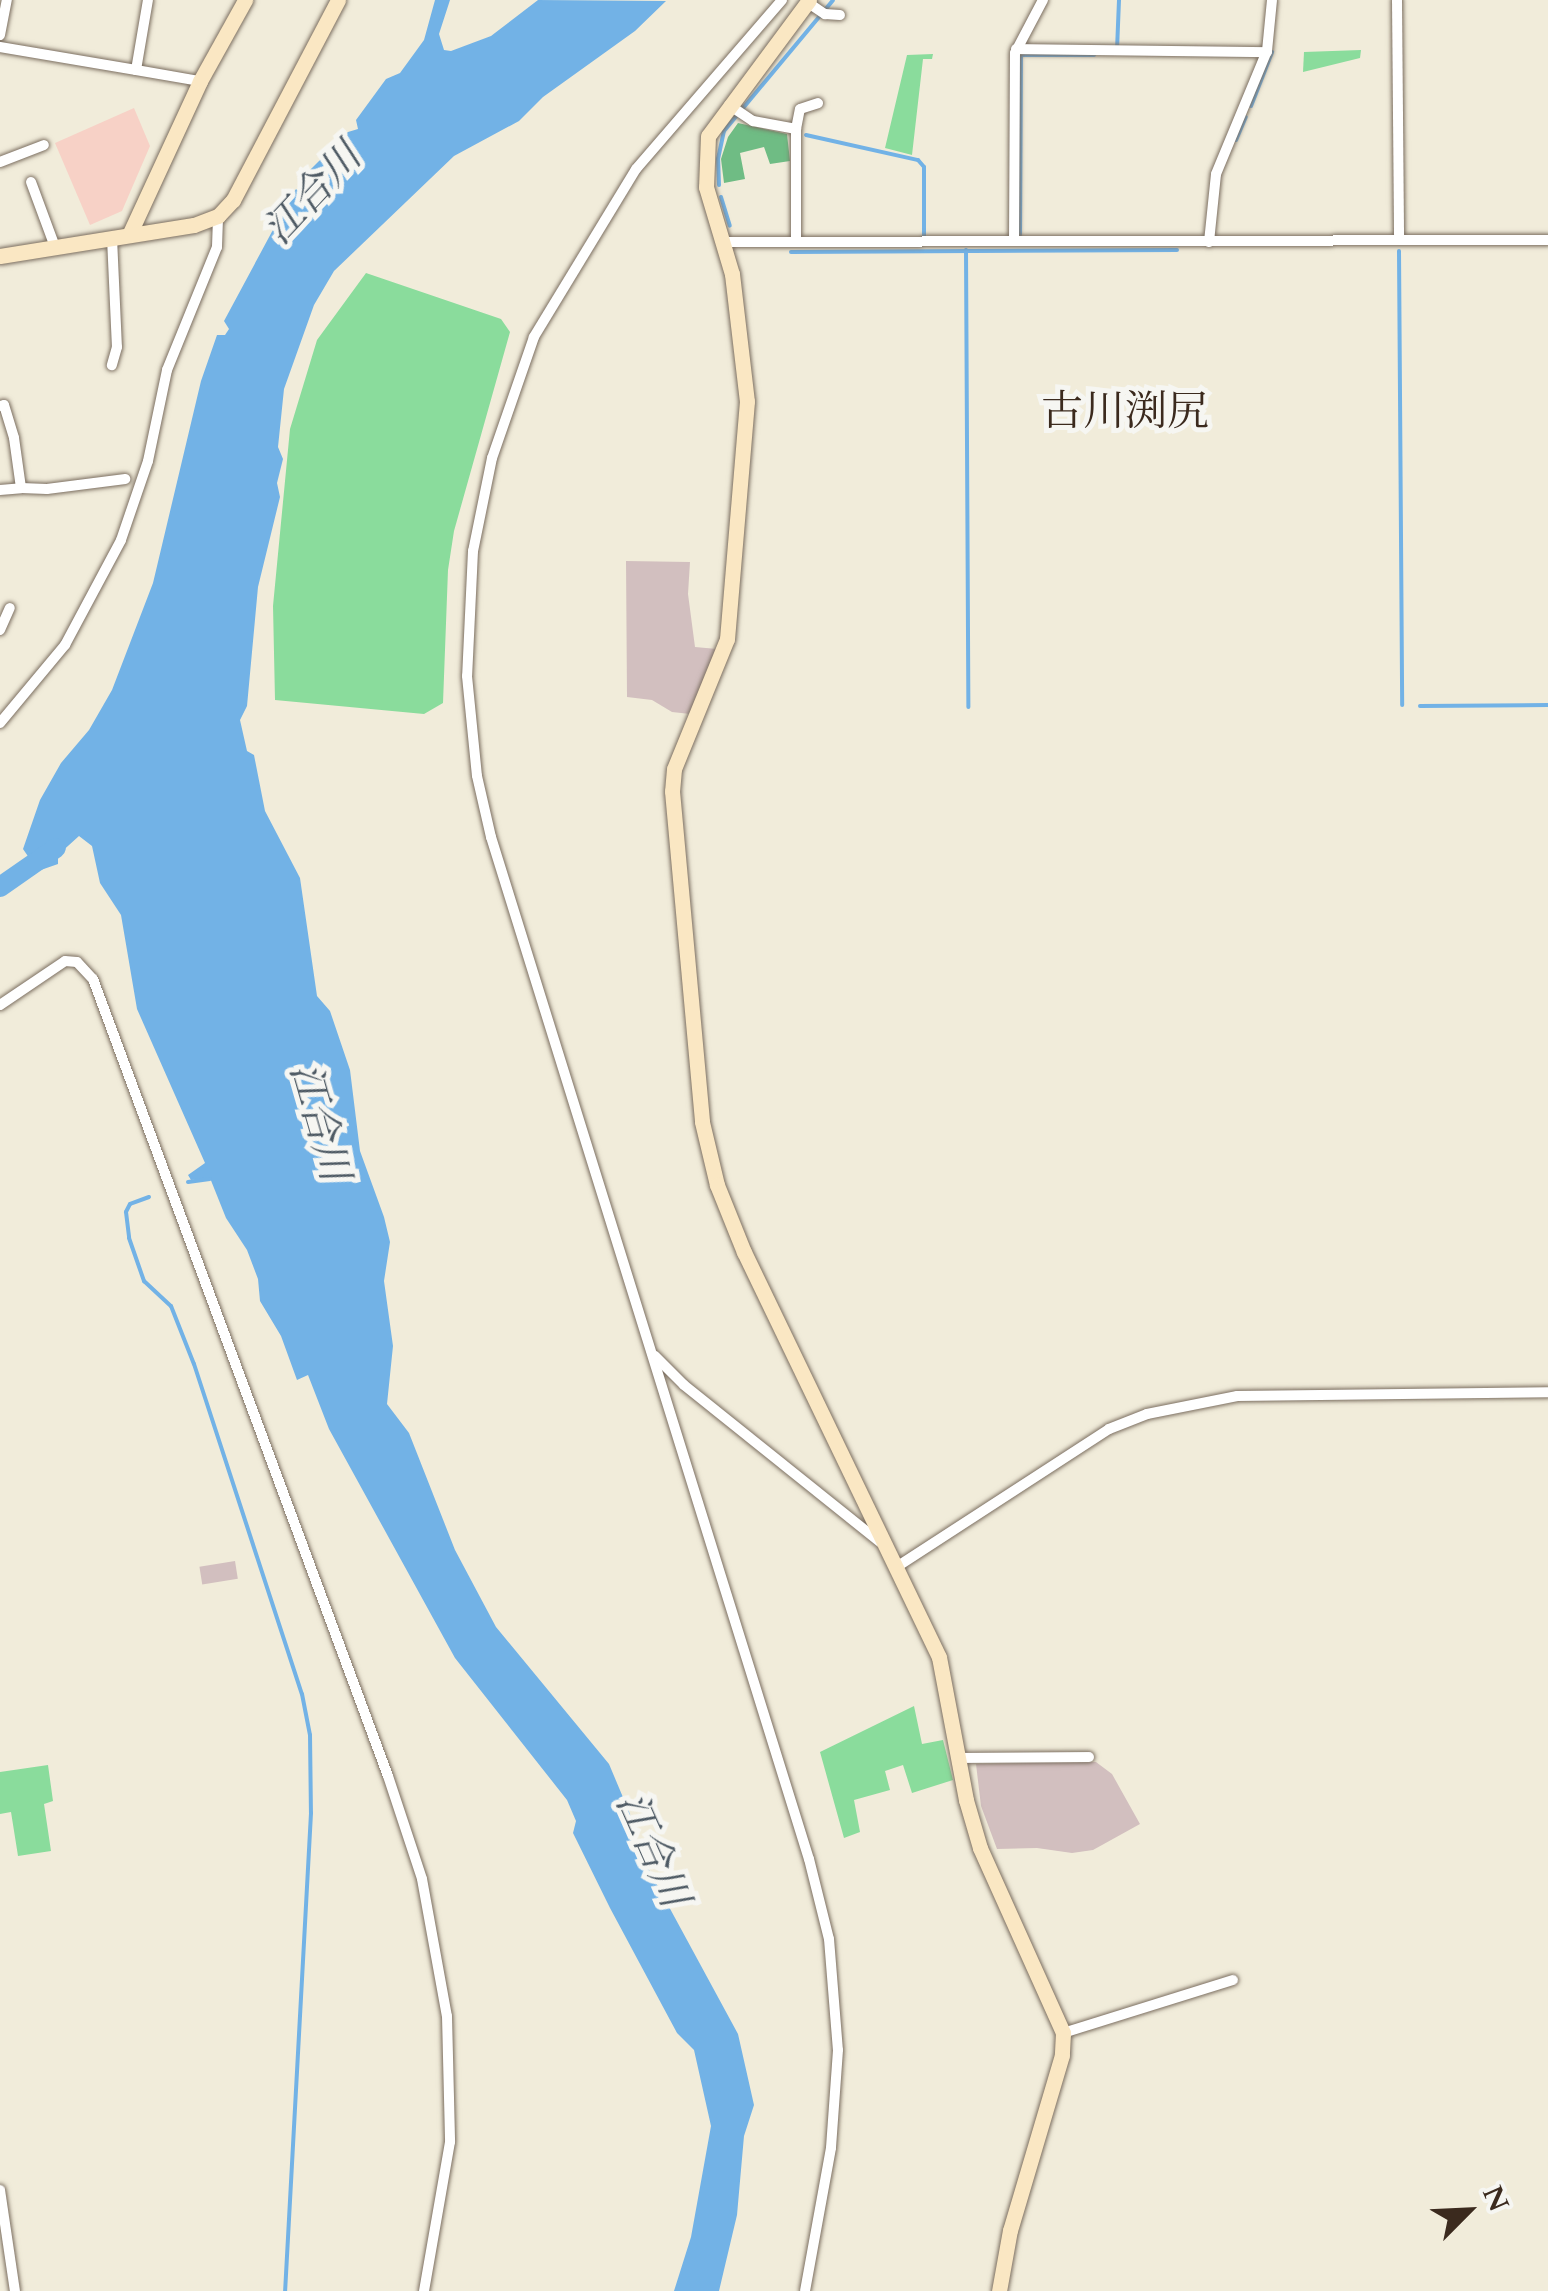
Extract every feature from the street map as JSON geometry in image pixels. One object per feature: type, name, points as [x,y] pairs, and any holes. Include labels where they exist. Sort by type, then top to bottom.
[{"type":"street","points":[[0,36],[6,0]]},
{"type":"street","points":[[136,70],[148,0]]},
{"type":"street","points":[[112,364],[117,346],[120,237],[246,0]]},
{"type":"street","points":[[0,256],[218,216],[233,200],[338,0]]},
{"type":"street","points":[[782,0],[636,169],[534,336],[492,458],[468,587],[470,718],[492,837],[809,1858],[829,1939],[838,2050],[831,2148],[806,2291]]},
{"type":"street","points":[[1014,241],[1021,49],[1042,0]]},
{"type":"street","points":[[1210,242],[1216,174],[1267,52],[1272,0]]},
{"type":"street","points":[[1396,0],[1399,240]]},
{"type":"street","points":[[840,15],[814,6],[708,136],[704,168],[732,274],[748,401],[726,639],[679,756],[672,791],[702,1122],[728,1215],[939,1656],[966,1800],[980,1848],[1063,2033],[1062,2055],[1010,2230],[1000,2291]]},
{"type":"street","points":[[0,47],[200,81]]},
{"type":"street","points":[[1021,49],[1267,52]]},
{"type":"street","points":[[796,242],[796,129],[800,109],[818,104]]},
{"type":"street","points":[[730,106],[741,117],[796,129]]},
{"type":"street","points":[[0,162],[44,145]]},
{"type":"street","points":[[31,182],[55,247]]},
{"type":"street","points":[[0,722],[66,644],[120,540],[148,461],[167,370],[218,247],[218,216]]},
{"type":"street","points":[[722,242],[1548,240]]},
{"type":"street","points":[[0,406],[4,405],[11,428],[20,488]]},
{"type":"street","points":[[0,490],[47,490],[125,479]]},
{"type":"street","points":[[0,630],[10,608]]},
{"type":"street","points":[[0,1005],[65,960],[77,962],[93,980],[388,1776],[422,1879],[447,2016],[450,2142],[424,2291]]},
{"type":"street","points":[[654,1355],[684,1386],[884,1545]]},
{"type":"street","points":[[896,1568],[1108,1429],[1148,1414],[1237,1396],[1548,1392]]},
{"type":"street","points":[[960,1758],[1090,1758]]},
{"type":"street","points":[[1063,2033],[1233,1980]]},
{"type":"street","points":[[0,2190],[4,2247],[15,2291]]},
{"type":"shaded area","points":[[134,108],[150,146],[122,211],[90,225],[55,143]]},
{"type":"shaded area","points":[[626,561],[690,562],[688,594],[695,647],[717,649],[690,714],[672,712],[652,700],[627,697]]},
{"type":"shaded area","points":[[235,1561],[238,1579],[202,1584],[199,1567]]},
{"type":"shaded area","points":[[1096,1762],[1112,1774],[1140,1824],[1093,1850],[1072,1853],[1037,1848],[997,1849],[981,1806],[976,1764]]},
{"type":"green space","points":[[1361,50],[1360,58],[1303,72],[1304,52]]},
{"type":"green space","points":[[933,54],[932,59],[923,59],[912,155],[885,148],[907,55]]},
{"type":"green space","points":[[738,123],[787,134],[790,161],[770,164],[764,147],[740,153],[745,179],[724,183],[721,159],[728,137]]},
{"type":"green space","points":[[366,273],[501,319],[510,332],[454,531],[448,570],[443,703],[424,714],[275,700],[273,606],[290,429],[317,340]]},
{"type":"green space","points":[[914,1706],[922,1744],[943,1740],[953,1780],[912,1793],[903,1765],[885,1771],[890,1790],[854,1800],[860,1832],[844,1838],[820,1752]]},
{"type":"green space","points":[[48,1765],[53,1801],[44,1804],[51,1851],[18,1856],[11,1812],[0,1814],[0,1772]]},
{"type":"water","name":"江合川","points":[[435,0],[450,0],[439,34],[444,50],[451,51],[491,36],[538,0],[666,1],[635,31],[543,97],[519,121],[454,156],[334,271],[314,305],[284,389],[278,447],[283,459],[277,483],[280,497],[258,587],[247,706],[240,720],[247,751],[254,755],[265,811],[300,878],[317,996],[330,1011],[350,1070],[360,1151],[390,1242],[384,1281],[393,1346],[387,1404],[409,1433],[455,1550],[496,1627],[609,1764],[630,1814],[636,1846],[738,2034],[754,2105],[744,2136],[737,2215],[719,2291],[674,2291],[691,2237],[711,2126],[694,2050],[677,2033],[610,1908],[573,1833],[576,1821],[567,1800],[455,1658],[329,1429],[308,1375],[297,1380],[281,1336],[260,1301],[258,1279],[247,1250],[226,1218],[210,1178],[191,1180],[188,1175],[205,1163],[137,1009],[121,915],[100,883],[92,846],[79,836],[58,855],[58,864],[38,871],[23,849],[40,800],[112,690],[153,583],[201,381],[217,335],[225,335],[229,329],[224,321],[275,226],[283,222],[280,215],[296,189],[301,193],[308,188],[303,177],[348,132],[358,129],[356,120],[386,79],[400,73],[424,40]]},
{"type":"waterway","points":[[719,185],[718,159],[724,131],[833,0]]},
{"type":"waterway","points":[[1117,50],[1119,0]]},
{"type":"waterway","points":[[1251,106],[1272,52]]},
{"type":"waterway","points":[[1020,235],[1021,55],[1094,55]]},
{"type":"waterway","points":[[1236,140],[1246,117]]},
{"type":"waterway","points":[[806,135],[918,160],[924,167],[924,236]]},
{"type":"waterway","points":[[721,197],[730,226]]},
{"type":"waterway","points":[[966,250],[968,707]]},
{"type":"waterway","points":[[791,252],[1177,250]]},
{"type":"waterway","points":[[1399,251],[1402,705]]},
{"type":"waterway","points":[[1420,706],[1548,705]]},
{"type":"waterway","points":[[0,887],[56,848]]},
{"type":"waterway","points":[[188,1182],[210,1179]]},
{"type":"waterway","points":[[149,1197],[130,1204],[126,1212],[129,1238],[144,1281],[171,1306],[194,1364],[302,1694],[310,1735],[311,1813],[285,2291]]},
{"type":"district","name":"古川渕尻","points":[[1125,412]]}]
